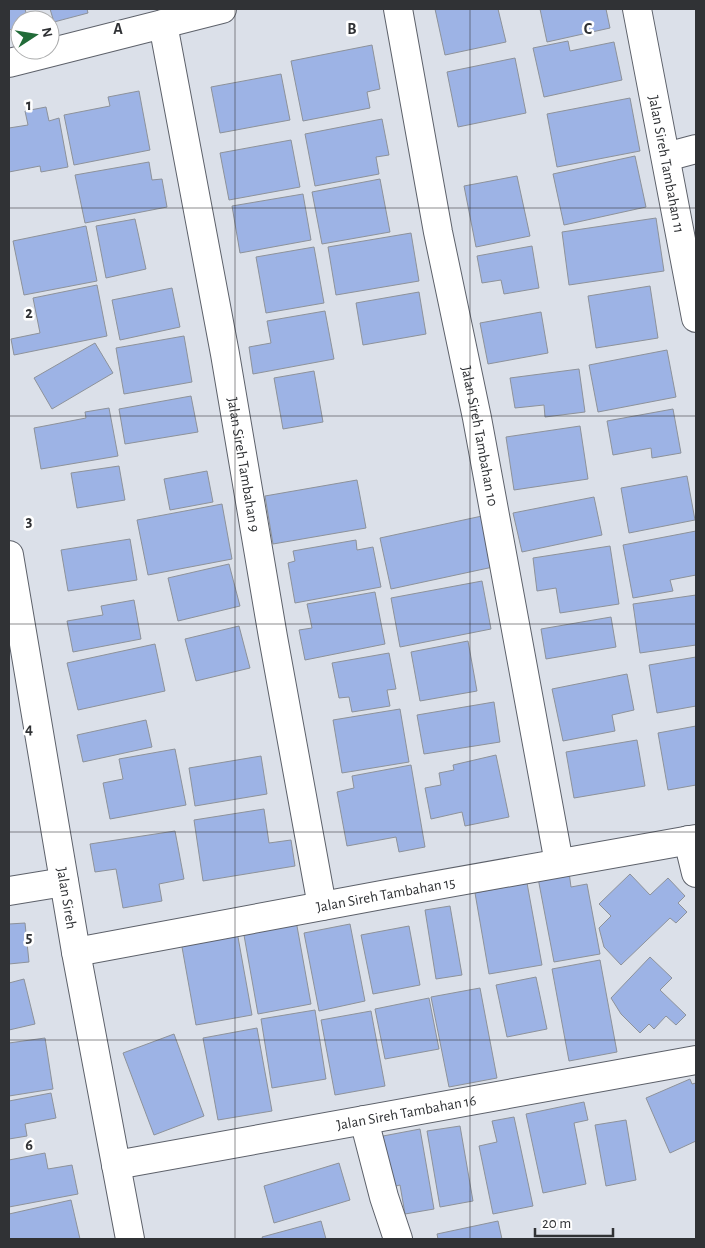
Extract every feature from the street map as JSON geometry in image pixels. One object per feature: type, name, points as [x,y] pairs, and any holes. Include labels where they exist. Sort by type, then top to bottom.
[{"type":"street","points":[[9,63],[222,9]]},
{"type":"street","name":"Jalan Sireh Tambahan 10","points":[[398,9],[438,232],[477,418],[559,863]]},
{"type":"street","name":"Jalan Sireh Tambahan 11","points":[[636,9],[696,318]]},
{"type":"street","name":"Jalan Sireh Tambahan 9","points":[[163,24],[225,354],[273,637],[322,906]]},
{"type":"street","points":[[666,157],[696,149]]},
{"type":"street","name":"Jalan Sireh","points":[[9,555],[76,952],[130,1239]]},
{"type":"street","points":[[692,840],[696,874]]},
{"type":"street","name":"Jalan Sireh Tambahan 15","points":[[76,952],[692,840]]},
{"type":"street","points":[[9,891],[64,882]]},
{"type":"street","name":"Jalan Sireh Tambahan 16","points":[[116,1165],[696,1060]]},
{"type":"street","points":[[364,1120],[384,1197],[398,1239]]},
{"type":"building","points":[[9,9],[25,9],[10,10],[9,30]]},
{"type":"building","points":[[87,9],[88,13],[60,20],[60,10],[50,10]]},
{"type":"building","points":[[435,9],[498,9],[506,42],[445,55]]},
{"type":"building","points":[[540,9],[606,9],[610,28],[547,42]]},
{"type":"building","points":[[568,41],[570,51],[614,42],[622,80],[544,97],[533,48]]},
{"type":"building","points":[[372,45],[380,89],[367,92],[370,108],[303,121],[291,61]]},
{"type":"building","points":[[515,58],[526,113],[458,127],[447,72]]},
{"type":"building","points":[[281,74],[290,120],[220,133],[211,87]]},
{"type":"building","points":[[139,91],[150,150],[74,165],[64,115],[110,106],[108,97]]},
{"type":"building","points":[[630,98],[640,151],[557,167],[547,114]]},
{"type":"building","points":[[46,107],[49,121],[59,118],[68,167],[41,172],[40,166],[9,172],[9,128],[28,125],[25,111]]},
{"type":"building","points":[[382,119],[389,155],[376,157],[379,174],[315,186],[305,134]]},
{"type":"building","points":[[291,140],[300,187],[229,200],[220,153]]},
{"type":"building","points":[[635,156],[646,207],[564,225],[553,174]]},
{"type":"building","points":[[149,162],[152,180],[162,179],[167,207],[85,223],[75,175]]},
{"type":"building","points":[[517,176],[530,236],[476,247],[464,186]]},
{"type":"building","points":[[380,179],[390,232],[322,244],[312,192]]},
{"type":"building","points":[[303,194],[311,240],[240,253],[232,206]]},
{"type":"building","points":[[656,218],[664,271],[569,285],[562,232]]},
{"type":"building","points":[[135,219],[146,269],[106,278],[96,226]]},
{"type":"building","points":[[86,226],[97,281],[24,295],[13,241]]},
{"type":"building","points":[[411,233],[419,281],[336,295],[328,247]]},
{"type":"building","points":[[532,246],[539,288],[504,294],[501,280],[482,283],[477,256]]},
{"type":"building","points":[[314,247],[324,303],[266,313],[256,257]]},
{"type":"building","points":[[97,285],[107,336],[14,355],[11,339],[40,333],[33,298]]},
{"type":"building","points":[[650,286],[658,338],[596,348],[588,296]]},
{"type":"building","points":[[172,288],[180,327],[120,340],[112,300]]},
{"type":"building","points":[[419,292],[426,334],[363,345],[356,303]]},
{"type":"building","points":[[325,311],[334,359],[253,374],[249,347],[271,343],[267,321]]},
{"type":"building","points":[[541,312],[548,353],[488,364],[480,323]]},
{"type":"building","points":[[184,336],[192,382],[124,394],[116,348]]},
{"type":"building","points":[[95,343],[113,373],[52,409],[34,378]]},
{"type":"building","points":[[667,350],[676,397],[598,412],[589,365]]},
{"type":"building","points":[[579,369],[585,412],[545,417],[544,405],[515,408],[510,378]]},
{"type":"building","points":[[314,371],[323,422],[283,429],[274,378]]},
{"type":"building","points":[[191,396],[198,432],[125,444],[119,409]]},
{"type":"building","points":[[109,408],[118,456],[41,469],[34,428],[86,418],[85,412]]},
{"type":"building","points":[[673,409],[681,453],[652,458],[651,448],[613,455],[607,421]]},
{"type":"building","points":[[580,426],[588,479],[514,490],[506,437]]},
{"type":"building","points":[[119,466],[125,500],[77,508],[71,473]]},
{"type":"building","points":[[207,471],[213,502],[170,510],[164,479]]},
{"type":"building","points":[[687,476],[695,520],[629,533],[621,488]]},
{"type":"building","points":[[357,480],[366,528],[273,544],[265,496]]},
{"type":"building","points":[[594,497],[602,535],[522,552],[513,513]]},
{"type":"building","points":[[222,504],[232,559],[148,575],[137,520]]},
{"type":"building","points":[[482,516],[493,567],[391,589],[380,538]]},
{"type":"building","points":[[696,531],[696,575],[670,580],[673,591],[633,598],[623,545]]},
{"type":"building","points":[[130,539],[137,580],[68,591],[61,550]]},
{"type":"building","points":[[356,540],[357,550],[373,547],[381,587],[295,603],[288,563],[295,561],[293,551]]},
{"type":"building","points":[[610,546],[619,604],[560,613],[556,588],[537,591],[533,558]]},
{"type":"building","points":[[229,564],[240,606],[178,621],[168,578]]},
{"type":"building","points":[[482,581],[491,629],[400,647],[391,598]]},
{"type":"building","points":[[375,592],[385,644],[305,660],[299,630],[312,628],[307,604]]},
{"type":"building","points":[[696,595],[696,645],[640,653],[633,604]]},
{"type":"building","points":[[134,600],[141,639],[73,652],[67,621],[103,615],[101,606]]},
{"type":"building","points":[[611,617],[616,647],[546,659],[541,629]]},
{"type":"building","points":[[239,626],[250,668],[196,681],[185,639]]},
{"type":"building","points":[[468,641],[477,691],[420,701],[411,652]]},
{"type":"building","points":[[155,644],[165,691],[78,710],[67,663]]},
{"type":"building","points":[[389,653],[396,689],[387,690],[390,706],[352,712],[349,697],[339,698],[332,663]]},
{"type":"building","points":[[696,657],[696,706],[657,713],[649,665]]},
{"type":"building","points":[[627,674],[634,710],[612,715],[615,731],[563,741],[552,689]]},
{"type":"building","points":[[494,702],[500,742],[424,754],[417,715]]},
{"type":"building","points":[[400,709],[409,762],[342,773],[333,720]]},
{"type":"building","points":[[146,720],[152,747],[83,762],[77,735]]},
{"type":"building","points":[[696,726],[696,785],[668,790],[658,733]]},
{"type":"building","points":[[637,740],[645,786],[574,798],[566,752]]},
{"type":"building","points":[[175,749],[186,805],[110,819],[103,783],[123,779],[119,759]]},
{"type":"building","points":[[496,755],[509,817],[465,826],[462,812],[431,819],[425,788],[441,785],[439,773],[454,770],[453,765]]},
{"type":"building","points":[[261,756],[267,794],[195,806],[189,768]]},
{"type":"building","points":[[411,765],[425,847],[399,852],[396,837],[347,846],[337,792],[354,788],[352,776]]},
{"type":"building","points":[[264,809],[269,843],[291,840],[295,866],[203,881],[194,820]]},
{"type":"building","points":[[175,831],[184,879],[159,884],[162,901],[123,908],[116,869],[95,872],[90,844]]},
{"type":"building","points":[[569,872],[571,887],[587,884],[600,954],[554,962],[538,878]]},
{"type":"building","points":[[630,874],[650,895],[668,878],[685,896],[678,903],[687,912],[676,923],[670,918],[621,965],[604,947],[599,928],[611,916],[599,904]]},
{"type":"building","points":[[527,883],[542,965],[489,974],[475,893]]},
{"type":"building","points":[[450,906],[462,975],[436,979],[425,910]]},
{"type":"building","points":[[295,915],[311,1004],[258,1014],[242,924]]},
{"type":"building","points":[[25,923],[29,962],[9,964],[9,924]]},
{"type":"building","points":[[350,924],[365,1001],[319,1011],[304,933]]},
{"type":"building","points":[[236,926],[252,1015],[196,1025],[180,936]]},
{"type":"building","points":[[409,926],[420,985],[373,994],[361,935]]},
{"type":"building","points":[[650,957],[672,978],[660,990],[686,1015],[676,1025],[666,1016],[654,1029],[649,1024],[640,1033],[621,1014],[611,998]]},
{"type":"building","points":[[600,960],[617,1052],[569,1061],[552,969]]},
{"type":"building","points":[[536,977],[547,1029],[507,1037],[496,985]]},
{"type":"building","points":[[24,979],[35,1024],[9,1030],[9,983]]},
{"type":"building","points":[[480,988],[497,1078],[449,1087],[431,997]]},
{"type":"building","points":[[429,998],[439,1049],[385,1059],[375,1009]]},
{"type":"building","points":[[315,1010],[326,1079],[272,1088],[261,1019]]},
{"type":"building","points":[[371,1011],[385,1086],[335,1095],[321,1020]]},
{"type":"building","points":[[257,1028],[272,1111],[218,1120],[203,1038]]},
{"type":"building","points":[[174,1034],[204,1116],[154,1135],[123,1053]]},
{"type":"building","points":[[45,1038],[53,1089],[9,1096],[9,1043]]},
{"type":"building","points":[[690,1079],[692,1084],[696,1083],[696,1141],[670,1153],[646,1098]]},
{"type":"building","points":[[51,1093],[56,1118],[25,1124],[27,1136],[9,1139],[9,1101]]},
{"type":"building","points":[[584,1102],[588,1120],[574,1123],[586,1184],[543,1193],[526,1114]]},
{"type":"building","points":[[514,1117],[533,1206],[493,1214],[479,1146],[497,1142],[492,1121]]},
{"type":"building","points":[[626,1120],[636,1180],[606,1186],[595,1125]]},
{"type":"building","points":[[460,1126],[473,1201],[440,1207],[427,1131]]},
{"type":"building","points":[[420,1129],[434,1209],[405,1214],[400,1185],[392,1187],[383,1136]]},
{"type":"building","points":[[45,1153],[48,1169],[72,1165],[78,1194],[9,1207],[9,1160]]},
{"type":"building","points":[[339,1163],[350,1200],[274,1223],[264,1186]]},
{"type":"building","points":[[71,1200],[80,1239],[9,1239],[9,1214]]},
{"type":"building","points":[[321,1221],[326,1239],[263,1239],[262,1237]]},
{"type":"building","points":[[498,1221],[502,1239],[438,1239],[437,1234]]}]
